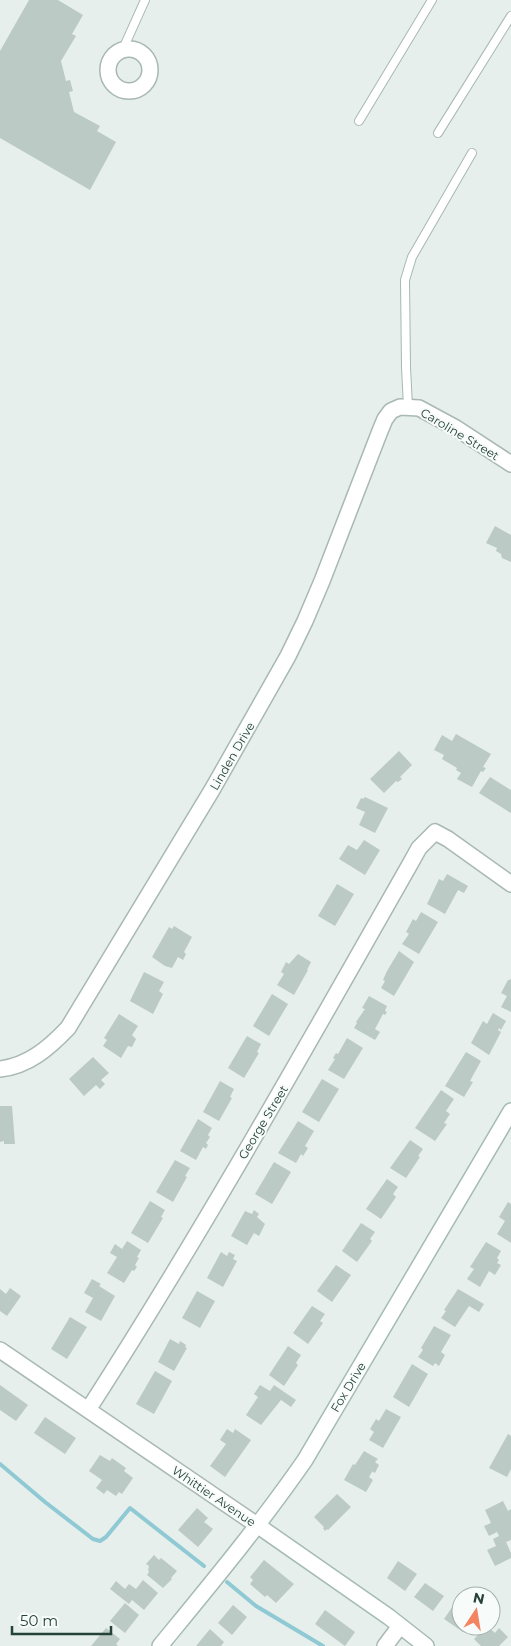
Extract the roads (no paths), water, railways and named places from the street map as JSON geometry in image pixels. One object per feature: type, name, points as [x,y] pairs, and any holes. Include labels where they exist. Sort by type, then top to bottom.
[{"type":"street","name":"Caroline Street","points":[[408,406],[419,408],[440,418],[511,464]]},
{"type":"street","name":"Linden Drive","points":[[0,1069],[21,1064],[35,1057],[54,1042],[75,1018],[212,790],[288,656],[312,605],[385,419],[391,411],[408,406]]},
{"type":"street","name":"George Street","points":[[88,1410],[136,1336],[266,1119],[412,860],[426,840],[435,832],[448,839],[511,884]]},
{"type":"street","name":"Fox Drive","points":[[160,1646],[279,1498],[305,1460],[511,1111]]},
{"type":"street","name":"Whittier Avenue","points":[[0,1350],[257,1525],[426,1646]]},
{"type":"street","points":[[385,1646],[400,1626]]},
{"type":"lane","points":[[123,49],[145,0]]},
{"type":"lane","points":[[359,121],[432,0]]},
{"type":"lane","points":[[438,133],[511,16]]},
{"type":"lane","points":[[408,406],[405,280],[412,257],[472,153]]},
{"type":"waterway","points":[[0,1464],[93,1539],[100,1541],[106,1537],[130,1508],[204,1566]]},
{"type":"waterway","points":[[227,1582],[256,1606],[323,1646]]}]
